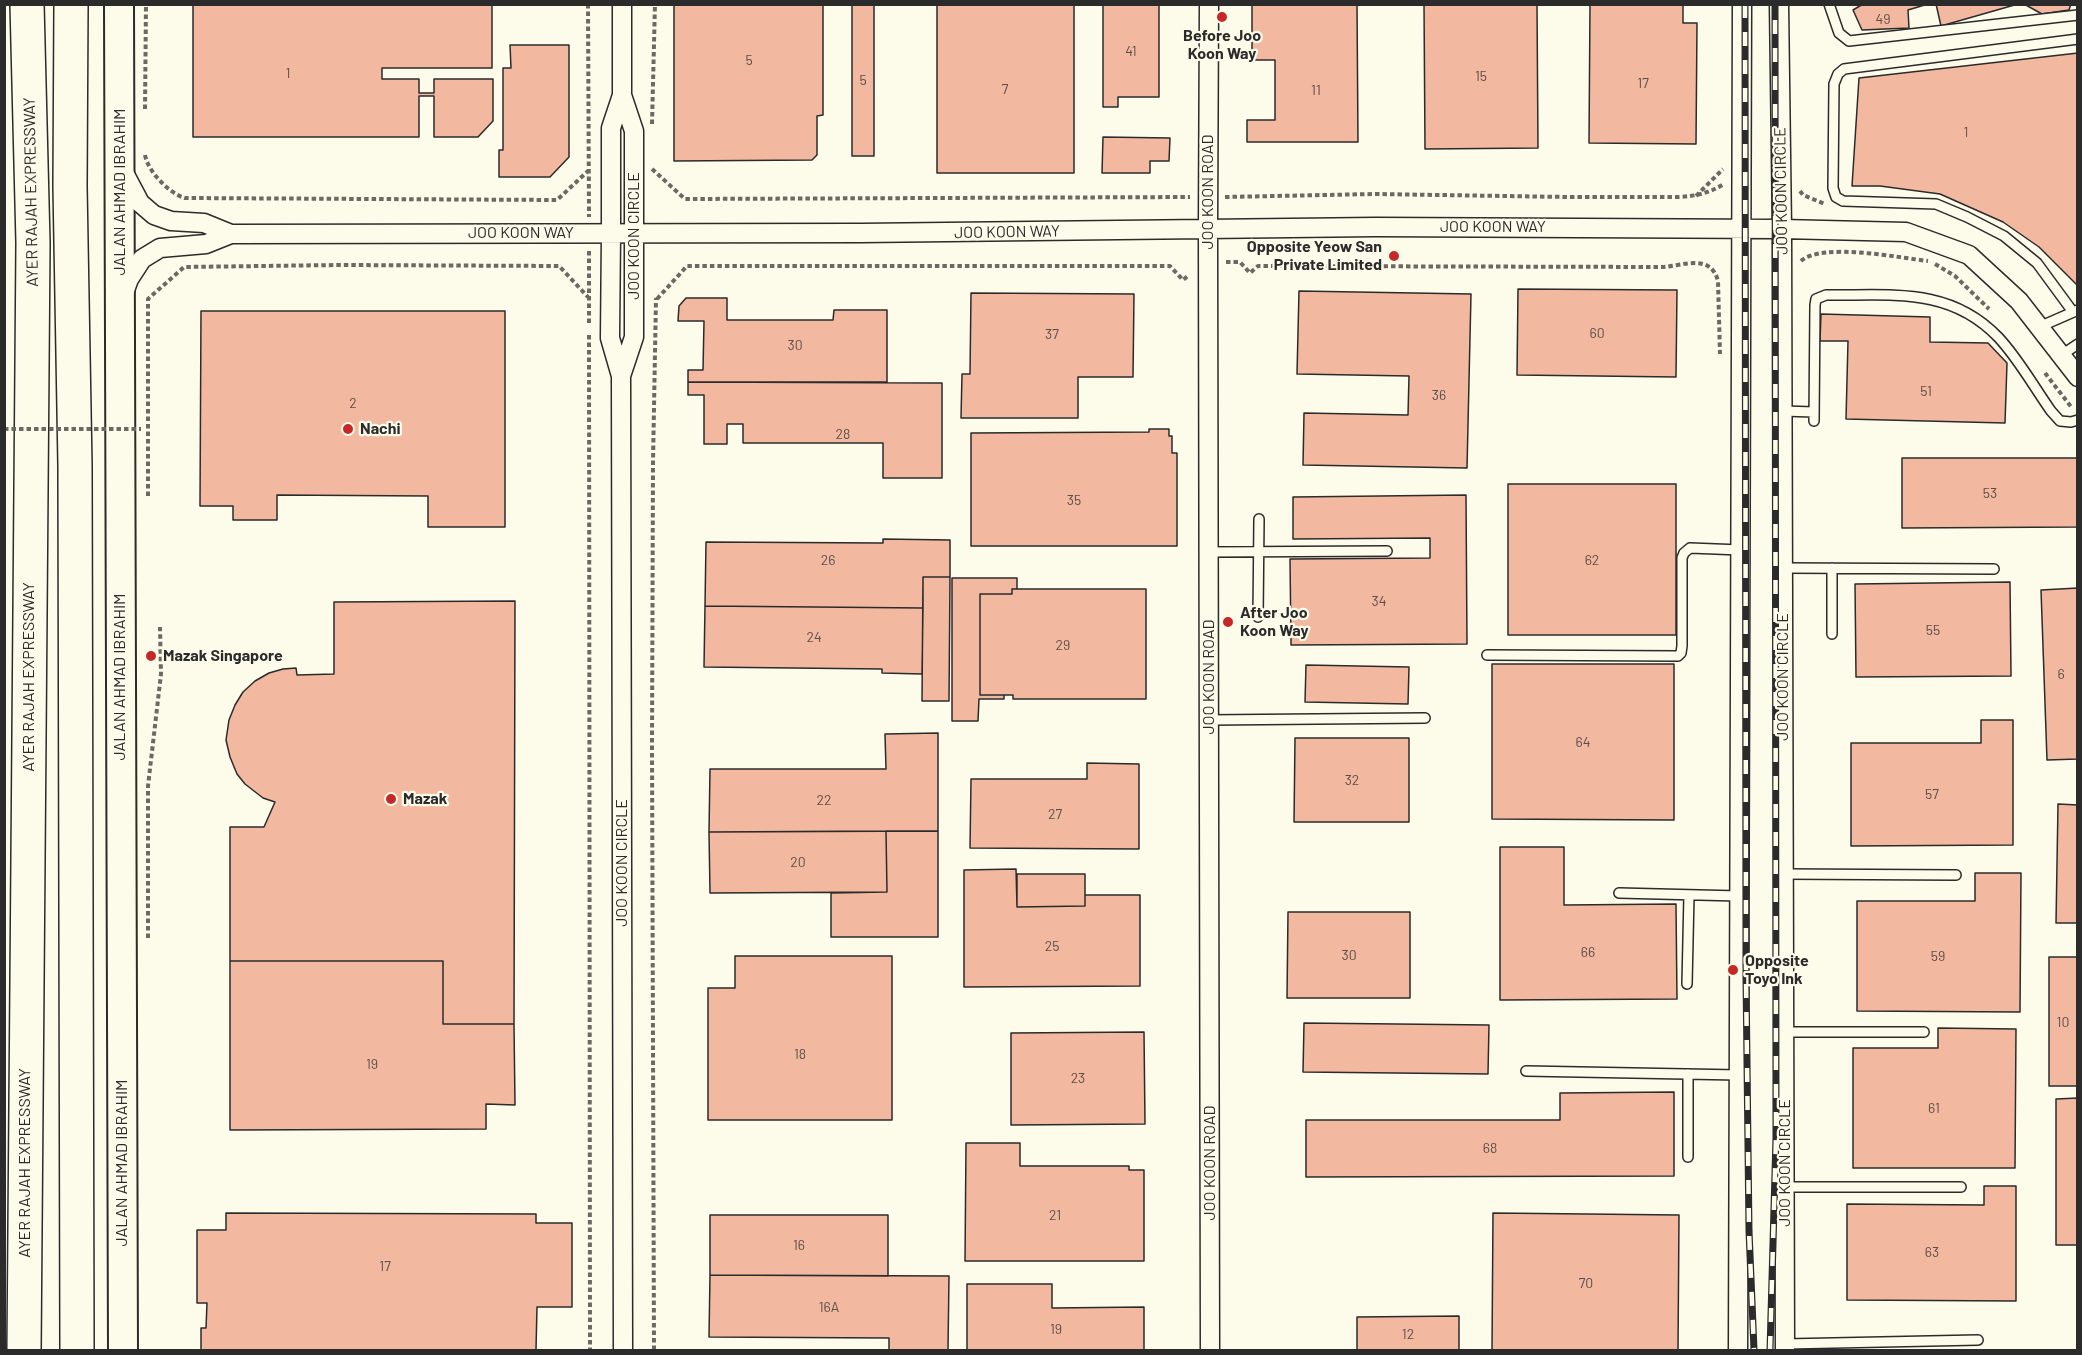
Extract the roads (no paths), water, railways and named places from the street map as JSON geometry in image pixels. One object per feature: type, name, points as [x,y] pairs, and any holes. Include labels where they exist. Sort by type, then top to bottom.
[{"type":"highway","name":"AYER RAJAH EXPRESSWAY","points":[[24,1350],[33,243],[27,4]]},
{"type":"highway","points":[[71,4],[70,186],[75,466],[77,1350]]},
{"type":"main road","name":"JALAN AHMAD IBRAHIM","points":[[119,4],[123,1350]]},
{"type":"street","name":"JOO KOON CIRCLE","points":[[622,4],[622,95],[611,128],[610,338],[621,376],[623,1350]]},
{"type":"street","name":"JOO KOON ROAD","points":[[1209,4],[1210,1350]]},
{"type":"street","points":[[1738,1350],[1742,4]]},
{"type":"street","name":"JOO KOON CIRCLE","points":[[1779,4],[1783,411],[1785,1347]]},
{"type":"street","name":"JOO KOON CIRCLE","points":[[621,376],[634,337],[634,131],[622,95]]},
{"type":"street","name":"JOO KOON WAY","points":[[120,165],[140,203],[154,215],[171,221],[204,223],[231,234]]},
{"type":"street","name":"JOO KOON WAY","points":[[120,307],[129,279],[142,259],[160,248],[206,244],[231,234],[882,233],[1376,227],[1742,228],[1906,232],[1969,255],[2019,301],[2078,377]]},
{"type":"lane","points":[[1829,4],[1839,33],[1848,41],[2078,15]]},
{"type":"lane","points":[[2039,327],[2075,311],[2037,263],[2004,236],[1936,204],[1843,201],[1836,197],[1833,188],[1834,84],[1838,74],[1844,69],[2078,39]]},
{"type":"lane","points":[[1783,411],[1814,416],[1816,299],[1826,295],[1911,296],[1946,302],[1973,315],[1998,337],[2050,411],[2060,421],[2071,422],[2078,418]]},
{"type":"lane","points":[[2060,356],[2078,344]]},
{"type":"lane","points":[[1258,617],[1259,519]]},
{"type":"lane","points":[[1487,655],[1678,656],[1682,646],[1682,558],[1684,553],[1690,548],[1741,550]]},
{"type":"lane","points":[[1209,552],[1387,551]]},
{"type":"lane","points":[[1783,568],[1994,569]]},
{"type":"lane","points":[[1832,568],[1832,634]]},
{"type":"lane","points":[[1209,720],[1425,718]]},
{"type":"lane","points":[[1784,874],[1956,875]]},
{"type":"lane","points":[[1619,893],[1739,896]]},
{"type":"lane","points":[[1687,984],[1689,895]]},
{"type":"lane","points":[[1784,1032],[1924,1032]]},
{"type":"lane","points":[[1526,1071],[1738,1075]]},
{"type":"lane","points":[[1688,1074],[1688,1157]]},
{"type":"lane","points":[[1785,1187],[1961,1187]]},
{"type":"lane","points":[[1785,1347],[1978,1340]]},
{"type":"railway","points":[[1745,4],[1746,978],[1749,1231],[1754,1350]]},
{"type":"railway","points":[[1770,1350],[1776,1137],[1775,4]]},
{"type":"place","name":"Before Joo Koon Way","points":[[1222,17]]},
{"type":"place","name":"Opposite Yeow San Private Limited","points":[[1394,256]]},
{"type":"place","name":"Nachi","points":[[348,429]]},
{"type":"place","name":"After Joo Koon Way","points":[[1228,622]]},
{"type":"place","name":"Mazak Singapore","points":[[151,656]]},
{"type":"place","name":"Mazak","points":[[391,799]]},
{"type":"place","name":"Opposite Toyo Ink","points":[[1733,970]]}]
